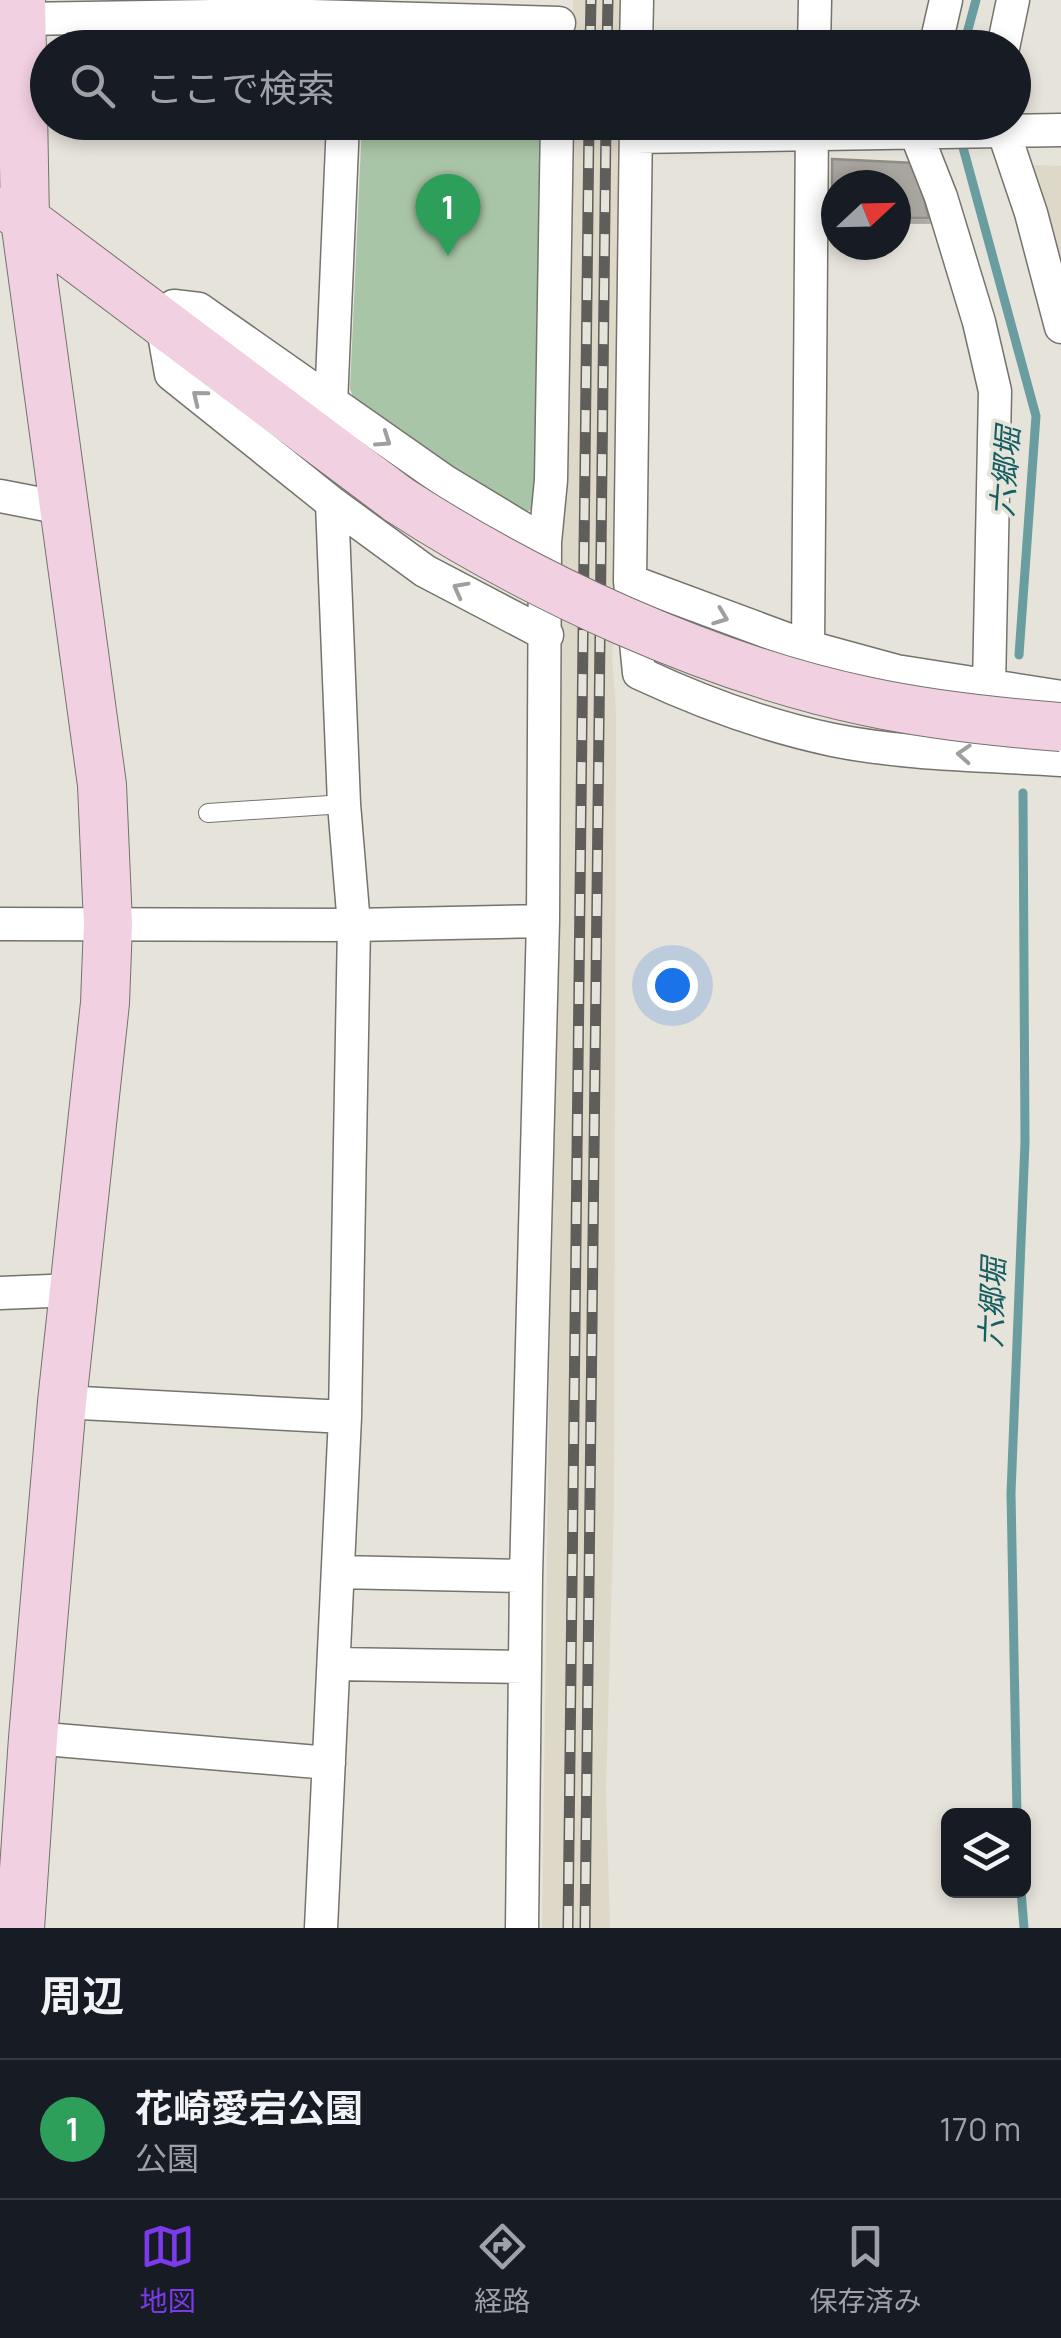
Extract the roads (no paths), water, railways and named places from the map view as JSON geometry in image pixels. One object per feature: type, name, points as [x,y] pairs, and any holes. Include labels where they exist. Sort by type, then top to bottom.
[{"type":"street","points":[[636,30],[637,0]]},
{"type":"street","points":[[814,30],[815,0]]},
{"type":"street","points":[[939,30],[946,0]]},
{"type":"street","points":[[1007,30],[1014,0]]},
{"type":"street","points":[[20,1928],[32,1738],[62,1402],[105,1003],[108,924],[102,785],[13,211],[21,10],[276,7],[339,30]]},
{"type":"street","points":[[418,30],[559,24]]},
{"type":"street","points":[[1031,129],[1061,130]]},
{"type":"street","points":[[331,404],[343,140]]},
{"type":"street","points":[[522,1928],[526,1576],[543,921],[545,542],[551,480],[558,140]]},
{"type":"street","points":[[636,140],[630,581],[639,673],[695,700],[834,740],[920,751],[1061,760]]},
{"type":"street","points":[[808,648],[812,140]]},
{"type":"street","points":[[920,140],[979,322],[995,392],[990,687]]},
{"type":"street","points":[[998,140],[1031,213],[1061,326]]},
{"type":"street","points":[[13,211],[399,500],[554,589],[735,664],[863,701],[955,718],[1061,727]]},
{"type":"street","points":[[545,542],[446,482],[199,309],[174,306],[162,323],[171,374],[332,503],[426,571],[546,635]]},
{"type":"street","points":[[0,496],[62,508]]},
{"type":"street","points":[[320,1928],[346,1417],[354,924],[344,804],[332,503]]},
{"type":"street","points":[[630,581],[808,648],[896,671],[1061,698]]},
{"type":"street","points":[[0,924],[543,921]]},
{"type":"street","points":[[0,1293],[74,1290]]},
{"type":"street","points":[[62,1402],[346,1417]]},
{"type":"street","points":[[338,1572],[526,1576]]},
{"type":"street","points":[[334,1664],[525,1667]]},
{"type":"street","points":[[32,1738],[329,1763]]},
{"type":"lane","points":[[208,813],[344,804]]},
{"type":"waterway","name":"六郷堀","points":[[968,30],[976,0]]},
{"type":"waterway","name":"六郷堀","points":[[961,140],[1036,416],[1019,655]]},
{"type":"waterway","name":"六郷堀","points":[[1017,1808],[1011,1493],[1025,1142],[1023,793]]},
{"type":"waterway","name":"六郷堀","points":[[1022,1898],[1024,1928]]},
{"type":"railway","points":[[590,30],[591,0]]},
{"type":"railway","points":[[607,30],[608,0]]},
{"type":"railway","points":[[568,1928],[589,140]]},
{"type":"railway","points":[[585,1928],[606,140]]},
{"type":"place","name":"花崎愛宕公園","points":[[448,256]]}]
